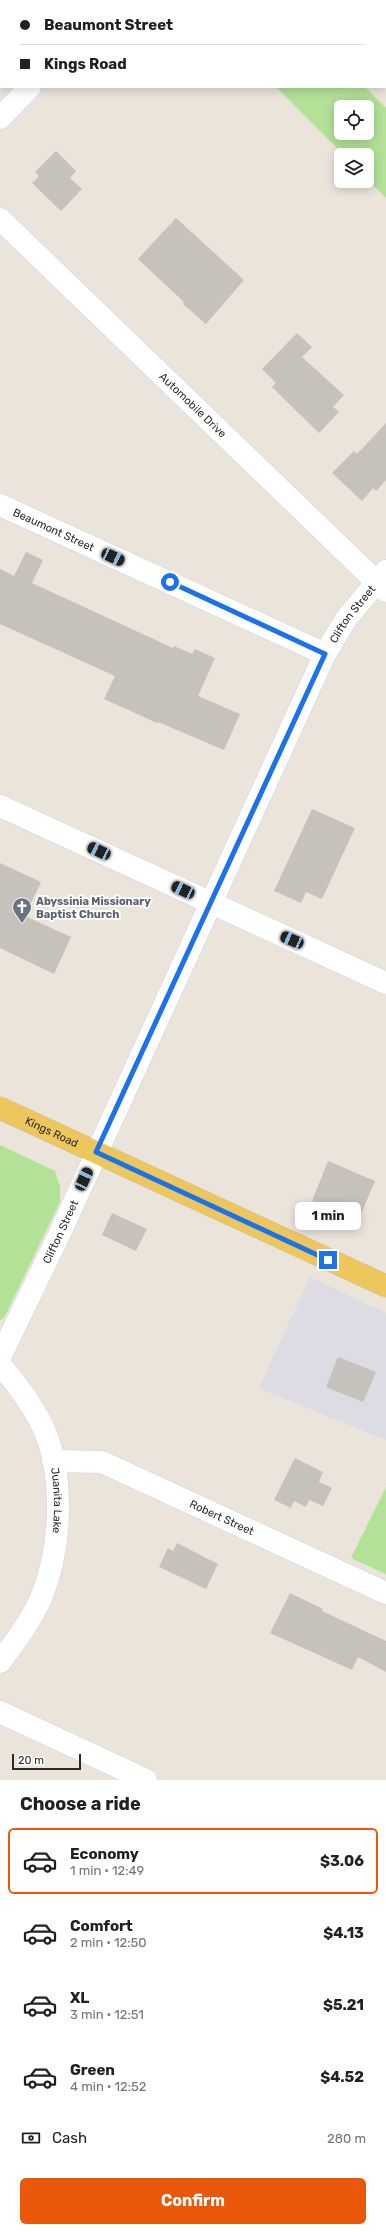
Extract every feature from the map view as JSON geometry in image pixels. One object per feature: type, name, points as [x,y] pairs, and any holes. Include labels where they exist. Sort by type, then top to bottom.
[{"type":"main road","name":"Kings Road","points":[[0,1108],[386,1286]]},
{"type":"street","points":[[0,118],[29,88]]},
{"type":"street","name":"Automobile Drive","points":[[0,219],[383,581]]},
{"type":"street","name":"Beaumont Street","points":[[0,505],[325,654]]},
{"type":"street","name":"Clifton Street","points":[[0,1357],[325,654],[346,619],[383,581]]},
{"type":"street","points":[[0,806],[386,983]]},
{"type":"street","name":"Juanita Lake","points":[[0,1365],[15,1382],[39,1420],[53,1461],[58,1526],[53,1559],[41,1598],[21,1635],[0,1662]]},
{"type":"street","name":"Robert Street","points":[[53,1461],[102,1462],[386,1593]]},
{"type":"street","points":[[0,1712],[146,1780]]},
{"type":"shaded area","points":[[310,1277],[386,1313],[386,1440],[259,1388]]},
{"type":"green space","points":[[277,88],[366,88],[386,108],[386,198],[374,186],[374,148],[337,148]]},
{"type":"green space","points":[[0,1145],[55,1171],[60,1187],[60,1202],[4,1318],[0,1320]]},
{"type":"green space","points":[[386,1487],[386,1574],[351,1558]]},
{"type":"building","points":[[56,151],[76,171],[70,178],[82,189],[61,211],[32,183],[39,176],[35,172]]},
{"type":"building","points":[[176,218],[244,280],[206,324],[183,304],[184,302],[138,259]]},
{"type":"building","points":[[297,333],[312,347],[302,357],[344,395],[333,407],[339,412],[319,433],[272,387],[276,383],[262,369]]},
{"type":"building","points":[[386,423],[386,480],[376,491],[373,488],[362,501],[332,473],[354,451],[357,454]]},
{"type":"building","points":[[26,552],[43,560],[32,583],[173,648],[174,646],[192,654],[195,649],[215,658],[198,696],[240,714],[224,750],[158,722],[157,723],[104,699],[115,676],[0,624],[0,569],[14,576]]},
{"type":"building","points":[[312,809],[355,828],[322,899],[306,892],[301,903],[274,891]]},
{"type":"building","name":"Abyssinia Missionary Baptist Church","points":[[0,863],[41,882],[25,916],[71,937],[54,974],[0,948]]},
{"type":"building","points":[[328,1161],[375,1181],[358,1221],[312,1201]]},
{"type":"building","points":[[112,1213],[147,1229],[136,1251],[102,1235]]},
{"type":"building","points":[[338,1357],[376,1372],[363,1402],[326,1387]]},
{"type":"building","points":[[295,1458],[323,1472],[319,1482],[332,1488],[323,1506],[309,1500],[306,1507],[294,1501],[291,1508],[274,1500]]},
{"type":"building","points":[[177,1543],[218,1564],[206,1589],[159,1567],[168,1548],[173,1551]]},
{"type":"building","points":[[290,1593],[323,1609],[322,1611],[386,1641],[386,1672],[358,1657],[352,1670],[270,1633]]},
{"type":"place","name":"Abyssinia Missionary Baptist Church","points":[[22,924]]},
{"type":"route","points":[[170,582],[325,654],[96,1152],[328,1260]]}]
